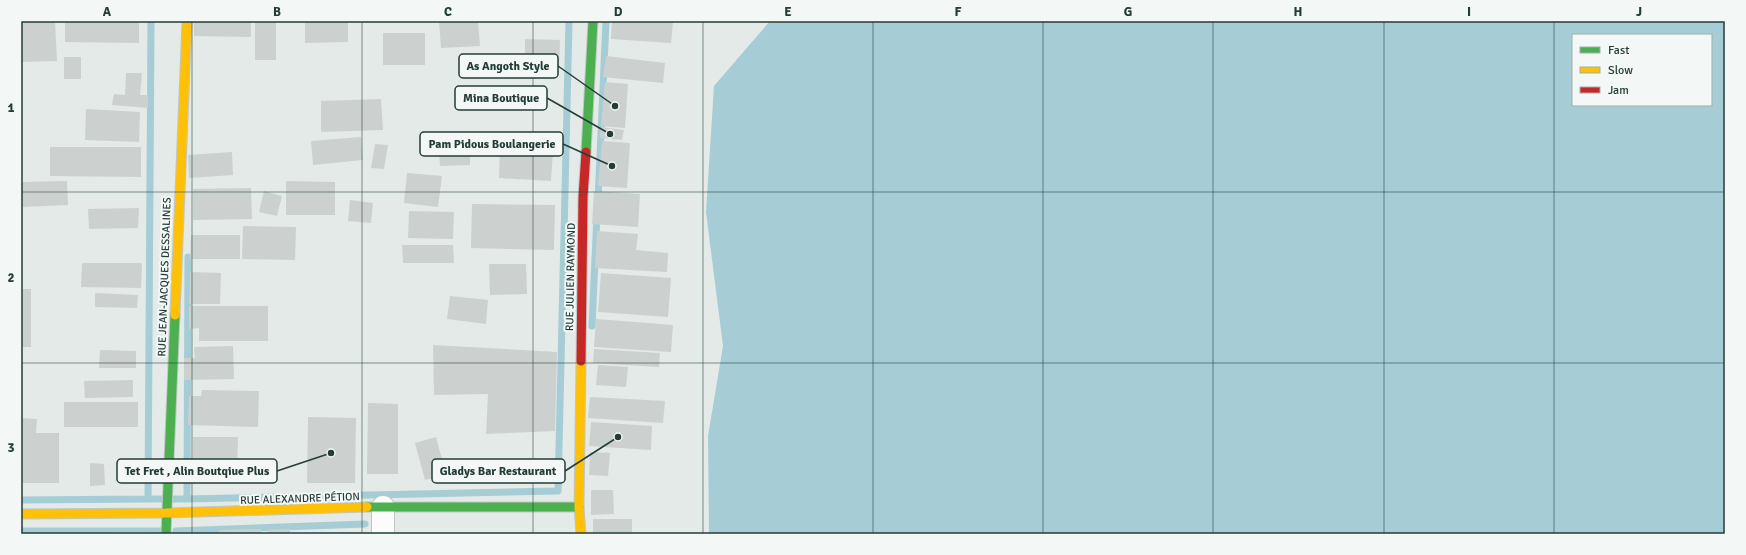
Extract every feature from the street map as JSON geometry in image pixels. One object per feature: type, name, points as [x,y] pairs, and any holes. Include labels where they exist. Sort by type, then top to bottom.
[{"type":"street","name":"RUE JEAN-JACQUES DESSALINES","points":[[166,534],[187,21]]},
{"type":"street","name":"RUE JULIEN RAYMOND","points":[[581,534],[579,507],[583,197],[593,21]]},
{"type":"street","name":"RUE ALEXANDRE PÉTION","points":[[21,514],[166,513],[383,507],[579,507]]},
{"type":"street","points":[[383,507],[383,534]]},
{"type":"water","points":[[770,21],[1725,21],[1725,534],[709,534],[708,436],[723,346],[706,212],[714,86]]},
{"type":"building","points":[[21,21],[55,21],[57,61],[21,62]]},
{"type":"building","points":[[65,21],[139,21],[139,43],[65,42]]},
{"type":"building","points":[[194,21],[251,21],[251,37],[194,36]]},
{"type":"building","points":[[255,21],[276,21],[276,60],[255,60]]},
{"type":"building","points":[[305,21],[348,21],[348,42],[305,43]]},
{"type":"building","points":[[439,21],[478,21],[480,46],[441,48]]},
{"type":"building","points":[[612,21],[673,21],[671,43],[611,39]]},
{"type":"building","points":[[383,33],[425,33],[425,65],[383,65]]},
{"type":"building","points":[[525,39],[560,40],[559,68],[525,67]]},
{"type":"building","points":[[606,56],[665,63],[663,83],[603,77]]},
{"type":"building","points":[[64,57],[81,57],[81,79],[64,79]]},
{"type":"building","points":[[126,73],[142,73],[140,95],[148,95],[148,108],[112,105],[114,94],[125,95]]},
{"type":"building","points":[[605,82],[628,84],[625,128],[601,126]]},
{"type":"building","points":[[381,99],[383,130],[321,132],[321,101]]},
{"type":"building","points":[[86,109],[140,112],[139,142],[85,140]]},
{"type":"building","points":[[601,127],[624,130],[622,140],[600,138]]},
{"type":"building","points":[[361,137],[363,160],[313,165],[311,141]]},
{"type":"building","points":[[438,137],[460,137],[460,142],[470,142],[470,165],[440,166]]},
{"type":"building","points":[[602,141],[630,143],[627,188],[598,186]]},
{"type":"building","points":[[375,144],[388,145],[384,169],[371,168]]},
{"type":"building","points":[[50,147],[141,147],[141,177],[50,176]]},
{"type":"building","points":[[500,147],[553,150],[551,181],[499,178]]},
{"type":"building","points":[[232,152],[233,175],[189,178],[188,155]]},
{"type":"building","points":[[407,173],[442,176],[438,207],[404,203]]},
{"type":"building","points":[[67,181],[68,205],[21,207],[21,182]]},
{"type":"building","points":[[286,181],[335,182],[335,215],[286,215]]},
{"type":"building","points":[[251,188],[252,219],[193,220],[193,189]]},
{"type":"building","points":[[264,191],[282,196],[277,216],[259,212]]},
{"type":"building","points":[[594,191],[640,194],[638,227],[592,224]]},
{"type":"building","points":[[350,200],[373,203],[371,223],[348,221]]},
{"type":"building","points":[[472,204],[555,205],[554,250],[471,248]]},
{"type":"building","points":[[139,208],[138,228],[89,229],[88,209]]},
{"type":"building","points":[[409,211],[454,212],[453,239],[408,238]]},
{"type":"building","points":[[243,226],[296,227],[295,260],[242,259]]},
{"type":"building","points":[[597,231],[638,234],[636,250],[668,253],[667,272],[595,268]]},
{"type":"building","points":[[191,235],[240,235],[240,259],[190,259]]},
{"type":"building","points":[[402,245],[453,245],[454,263],[403,263]]},
{"type":"building","points":[[82,263],[142,263],[141,288],[81,287]]},
{"type":"building","points":[[489,264],[526,264],[527,294],[490,295]]},
{"type":"building","points":[[190,272],[221,273],[220,304],[189,304]]},
{"type":"building","points":[[601,273],[671,278],[668,317],[598,312]]},
{"type":"building","points":[[21,289],[31,289],[31,347],[21,347]]},
{"type":"building","points":[[95,293],[138,295],[137,308],[95,307]]},
{"type":"building","points":[[450,296],[488,300],[486,324],[447,319]]},
{"type":"building","points":[[189,306],[268,306],[268,341],[199,341],[199,328],[189,329]]},
{"type":"building","points":[[596,319],[673,325],[671,352],[594,347]]},
{"type":"building","points":[[433,345],[557,352],[555,431],[486,434],[488,394],[434,395]]},
{"type":"building","points":[[233,346],[234,379],[184,380],[184,358],[195,358],[194,347]]},
{"type":"building","points":[[594,349],[660,353],[659,367],[593,363]]},
{"type":"building","points":[[100,350],[136,351],[136,368],[99,368]]},
{"type":"building","points":[[598,365],[628,367],[626,387],[596,385]]},
{"type":"building","points":[[133,380],[133,397],[85,398],[84,381]]},
{"type":"building","points":[[202,390],[259,391],[258,427],[188,425],[189,396],[201,396]]},
{"type":"building","points":[[590,397],[665,401],[663,423],[588,418]]},
{"type":"building","points":[[64,402],[138,402],[138,427],[64,427]]},
{"type":"building","points":[[368,403],[398,404],[398,474],[367,474]]},
{"type":"building","points":[[308,417],[356,418],[355,483],[307,483]]},
{"type":"building","points":[[21,418],[37,419],[36,433],[59,433],[59,483],[21,483]]},
{"type":"building","points":[[591,422],[652,426],[651,450],[589,446]]},
{"type":"building","points":[[193,437],[238,437],[237,479],[193,478]]},
{"type":"building","points":[[436,437],[446,474],[425,480],[415,443]]},
{"type":"building","points":[[590,452],[610,453],[608,476],[589,475]]},
{"type":"building","points":[[90,463],[104,464],[105,485],[90,486]]},
{"type":"building","points":[[591,490],[613,490],[614,514],[591,515]]},
{"type":"building","points":[[593,519],[632,519],[632,534],[593,534]]},
{"type":"building","points":[[261,529],[261,534],[219,534],[219,530]]},
{"type":"building","points":[[290,529],[290,534],[268,534],[267,530]]},
{"type":"building","points":[[112,532],[145,532],[145,534],[112,534]]},
{"type":"building","points":[[337,532],[370,532],[370,534],[337,534]]},
{"type":"waterway","points":[[21,500],[148,499],[151,21]]},
{"type":"waterway","points":[[188,257],[187,499],[558,491],[569,21]]},
{"type":"waterway","points":[[598,201],[606,21]]},
{"type":"waterway","points":[[592,326],[597,215]]},
{"type":"waterway","points":[[148,499],[187,499]]},
{"type":"waterway","points":[[176,534],[176,531],[365,524]]},
{"type":"waterway","points":[[21,531],[165,531]]},
{"type":"traffic: fast","points":[[586,152],[593,21]]},
{"type":"traffic: fast","points":[[166,534],[175,315]]},
{"type":"traffic: fast","points":[[367,507],[579,507]]},
{"type":"traffic: slow","points":[[175,315],[187,21]]},
{"type":"traffic: slow","points":[[581,361],[579,507],[581,534]]},
{"type":"traffic: slow","points":[[21,514],[166,513],[367,507]]},
{"type":"traffic: jam","points":[[581,361],[583,197],[586,152]]},
{"type":"place","name":"As Angoth Style","points":[[615,106]]},
{"type":"place","name":"Mina Boutique","points":[[610,134]]},
{"type":"place","name":"Pam Pidous Boulangerie","points":[[612,166]]},
{"type":"place","name":"Gladys Bar Restaurant","points":[[618,437]]},
{"type":"place","name":"Tet Fret , Alin Boutqiue Plus","points":[[331,453]]}]
